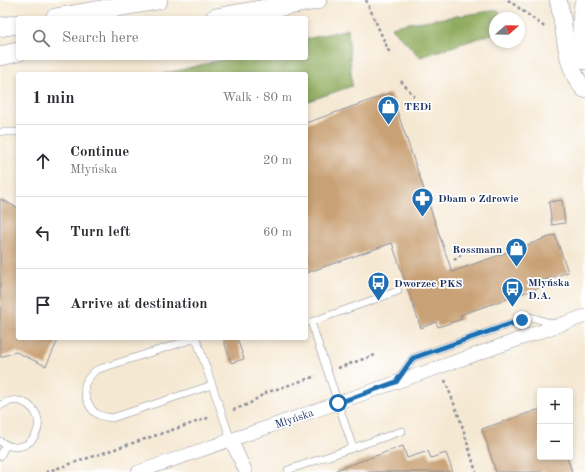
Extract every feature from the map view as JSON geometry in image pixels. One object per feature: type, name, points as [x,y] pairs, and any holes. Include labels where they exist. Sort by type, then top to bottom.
[{"type":"main road","points":[[66,16],[158,0]]},
{"type":"main road","points":[[225,16],[317,0]]},
{"type":"main road","points":[[0,28],[16,24]]},
{"type":"main road","points":[[0,56],[16,52]]},
{"type":"street","points":[[558,0],[570,61],[576,77],[585,89]]},
{"type":"street","points":[[584,0],[580,20],[585,61]]},
{"type":"street","name":"Młyńska","points":[[138,472],[585,316]]},
{"type":"street","points":[[231,440],[246,472]]},
{"type":"lane","points":[[0,132],[16,132]]},
{"type":"lane","points":[[353,448],[310,322],[398,292]]},
{"type":"lane","points":[[396,382],[413,358],[531,317],[558,325]]},
{"type":"lane","points":[[190,340],[96,370],[88,378],[84,386],[86,397],[91,408],[98,415],[112,418],[212,385]]},
{"type":"lane","points":[[197,340],[231,440]]},
{"type":"lane","points":[[0,405],[10,401],[20,401],[25,403],[36,412],[39,421],[38,431],[33,440],[25,446],[15,448],[3,443],[0,456]]},
{"type":"lane","points":[[288,470],[402,431]]},
{"type":"path","points":[[366,0],[390,54]]},
{"type":"path","points":[[401,81],[414,96]]},
{"type":"path","points":[[454,260],[464,253]]},
{"type":"path","points":[[447,387],[461,422],[476,472]]},
{"type":"green space","points":[[498,10],[499,12],[489,12],[489,35],[420,57],[391,27]]},
{"type":"green space","points":[[348,29],[352,86],[308,101],[308,72],[171,72],[221,60],[308,60],[308,39]]},
{"type":"building","points":[[391,93],[452,272],[555,235],[568,272],[539,282],[541,287],[460,315],[462,319],[438,327],[436,322],[421,328],[392,243],[308,272],[308,122]]},
{"type":"building","points":[[0,199],[16,207],[16,340],[58,340],[46,366],[16,352],[0,357]]},
{"type":"building","points":[[562,200],[565,223],[552,225],[549,202]]},
{"type":"building","points":[[224,340],[238,340],[244,359],[231,363]]},
{"type":"building","points":[[537,410],[537,460],[568,460],[572,472],[496,472],[482,429]]},
{"type":"building","points":[[403,446],[407,458],[428,451],[431,458],[446,453],[453,472],[336,472],[336,470]]},
{"type":"place","name":"TEDi","points":[[389,126]]},
{"type":"place","name":"Dbam o Zdrowie","points":[[423,218]]},
{"type":"place","name":"Rossmann","points":[[517,268]]},
{"type":"place","name":"Dworzec PKS","points":[[379,302]]},
{"type":"place","name":"Młyńska D.A.","points":[[512,308]]},
{"type":"route","points":[[338,403],[396,382],[413,358],[522,320]]}]
